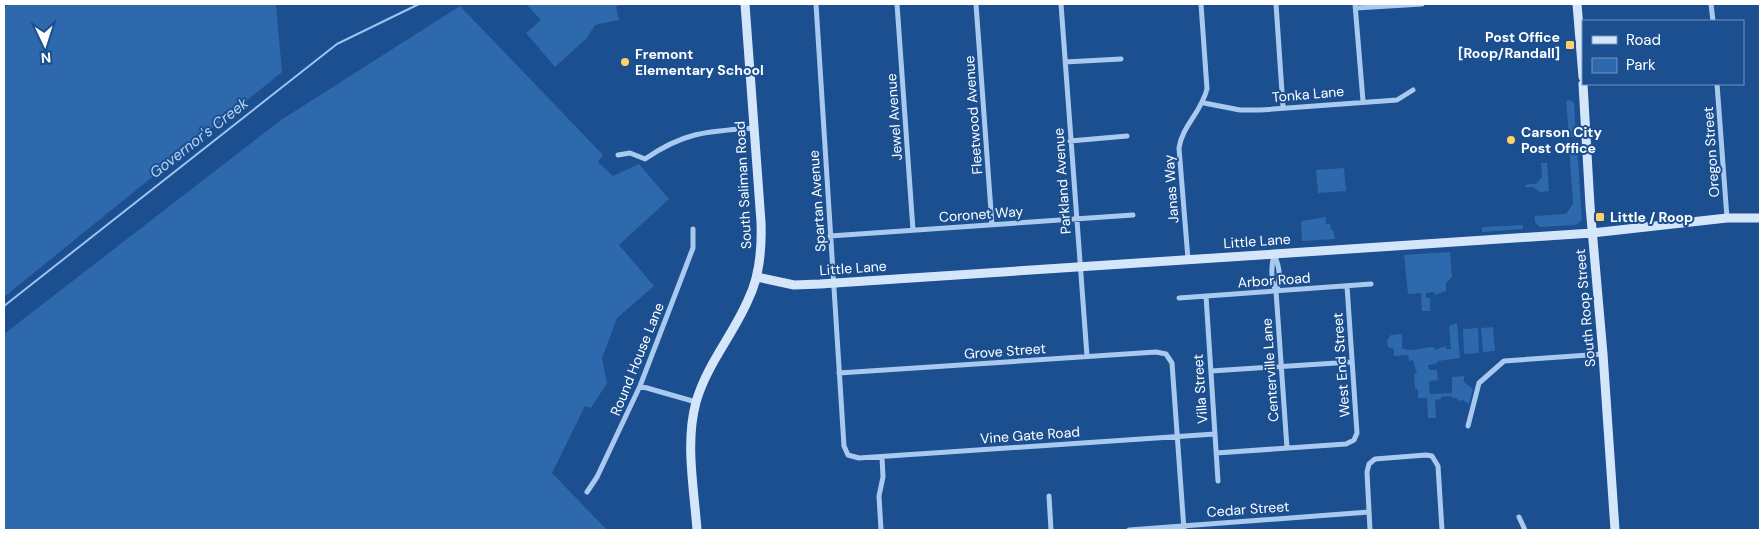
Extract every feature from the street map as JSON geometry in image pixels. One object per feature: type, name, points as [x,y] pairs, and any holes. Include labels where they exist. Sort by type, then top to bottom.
[{"type":"street","name":"South Saliman Road","points":[[697,530],[690,439],[696,402],[706,374],[749,300],[757,277],[761,233],[745,4]]},
{"type":"street","name":"Spartan Avenue","points":[[816,4],[844,446],[848,454]]},
{"type":"street","name":"Jewel Avenue","points":[[897,4],[913,230]]},
{"type":"street","name":"Fleetwood Avenue","points":[[976,4],[992,225]]},
{"type":"street","name":"Parkland Avenue","points":[[1061,4],[1087,356]]},
{"type":"street","name":"Janas Way","points":[[1188,259],[1179,148],[1183,135],[1204,103],[1207,89],[1201,4]]},
{"type":"street","points":[[1276,4],[1283,107]]},
{"type":"street","points":[[1362,101],[1356,6],[1422,4]]},
{"type":"street","points":[[1577,4],[1582,64]]},
{"type":"street","points":[[1712,4],[1713,20]]},
{"type":"street","points":[[1065,62],[1122,59]]},
{"type":"street","name":"South Roop Street","points":[[1583,85],[1592,232],[1603,354],[1615,530]]},
{"type":"street","name":"Oregon Street","points":[[1717,85],[1727,218]]},
{"type":"street","name":"Tonka Lane","points":[[1204,103],[1240,110],[1397,100],[1413,90]]},
{"type":"street","points":[[618,155],[630,153],[644,159],[689,135],[713,130],[754,128]]},
{"type":"street","points":[[1070,141],[1127,136]]},
{"type":"street","name":"Coronet Way","points":[[830,236],[1133,215]]},
{"type":"street","name":"Little Lane","points":[[757,277],[794,284],[833,283],[1592,232],[1727,218],[1760,218]]},
{"type":"street","name":"Round House Lane","points":[[587,492],[597,477],[640,386],[693,248],[693,229]]},
{"type":"street","name":"Centerville Lane","points":[[1274,254],[1271,265],[1272,283],[1276,291],[1287,448]]},
{"type":"street","name":"Arbor Road","points":[[1179,298],[1371,284]]},
{"type":"street","name":"West End Street","points":[[1287,448],[1346,444],[1353,442],[1357,433],[1347,286]]},
{"type":"street","name":"Villa Street","points":[[1206,296],[1218,481]]},
{"type":"street","name":"Grove Street","points":[[839,373],[1164,352],[1170,357],[1177,437]]},
{"type":"street","points":[[1468,426],[1479,383],[1504,361],[1603,354]]},
{"type":"street","points":[[1210,372],[1352,362]]},
{"type":"street","points":[[640,386],[696,402]]},
{"type":"street","name":"Vine Gate Road","points":[[848,454],[856,458],[882,457],[1215,434]]},
{"type":"street","points":[[1177,437],[1184,528]]},
{"type":"street","points":[[1216,453],[1287,448]]},
{"type":"street","points":[[1370,530],[1367,472],[1369,464],[1375,459],[1426,455],[1432,456],[1436,460],[1442,530]]},
{"type":"street","points":[[881,530],[879,496],[883,477],[882,457]]},
{"type":"street","points":[[1049,496],[1051,530]]},
{"type":"street","name":"Cedar Street","points":[[1129,530],[1184,528],[1369,512]]},
{"type":"street","points":[[1518,517],[1525,530]]},
{"type":"green space","points":[[7,4],[276,4],[282,72],[4,297],[4,13]]},
{"type":"green space","points":[[526,4],[620,4],[616,7],[619,20],[595,25],[587,38],[555,67],[526,33],[541,20]]},
{"type":"green space","points":[[460,6],[603,155],[598,162],[613,176],[639,164],[669,199],[619,245],[654,286],[617,318],[602,358],[607,383],[591,408],[585,406],[552,473],[607,530],[4,530],[4,334],[281,120]]},
{"type":"green space","points":[[1570,100],[1574,103],[1576,137],[1569,137],[1566,101]]},
{"type":"green space","points":[[1577,146],[1582,220],[1576,225],[1540,227],[1535,222],[1535,216],[1566,214],[1573,204],[1569,147]]},
{"type":"green space","points":[[1541,163],[1547,163],[1549,191],[1540,192],[1533,187],[1525,187],[1527,184],[1536,184],[1542,177]]},
{"type":"green space","points":[[1344,168],[1346,191],[1318,193],[1316,170]]},
{"type":"green space","points":[[1326,217],[1326,224],[1330,224],[1335,239],[1302,241],[1301,221]]},
{"type":"green space","points":[[1523,225],[1523,229],[1482,232],[1482,227]]},
{"type":"green space","points":[[1450,252],[1452,277],[1446,283],[1446,291],[1435,295],[1434,292],[1426,293],[1426,298],[1430,298],[1430,311],[1422,311],[1421,293],[1408,294],[1404,255]]},
{"type":"green space","points":[[1457,323],[1460,358],[1438,361],[1435,364],[1428,365],[1429,370],[1437,370],[1438,380],[1429,381],[1430,394],[1452,393],[1452,377],[1464,376],[1464,382],[1473,389],[1469,404],[1463,400],[1458,401],[1457,398],[1452,398],[1451,396],[1441,397],[1441,399],[1435,400],[1436,418],[1428,418],[1427,398],[1418,398],[1418,389],[1415,389],[1414,374],[1417,374],[1413,360],[1409,361],[1408,355],[1394,356],[1394,349],[1388,347],[1387,340],[1391,335],[1402,334],[1402,348],[1414,350],[1434,347],[1435,350],[1446,346],[1446,349],[1451,349],[1449,326]]},
{"type":"green space","points":[[1493,327],[1495,351],[1483,352],[1481,328]]},
{"type":"green space","points":[[1478,328],[1479,353],[1464,354],[1463,329]]},
{"type":"waterway","name":"Governor's Creek","points":[[4,306],[337,44],[419,4]]},
{"type":"place","name":"Post Office [Roop/Randall]","points":[[1570,45]]},
{"type":"place","name":"Fremont Elementary School","points":[[625,62]]},
{"type":"place","name":"Carson City Post Office","points":[[1511,140]]},
{"type":"place","name":"Little / Roop","points":[[1600,217]]}]
